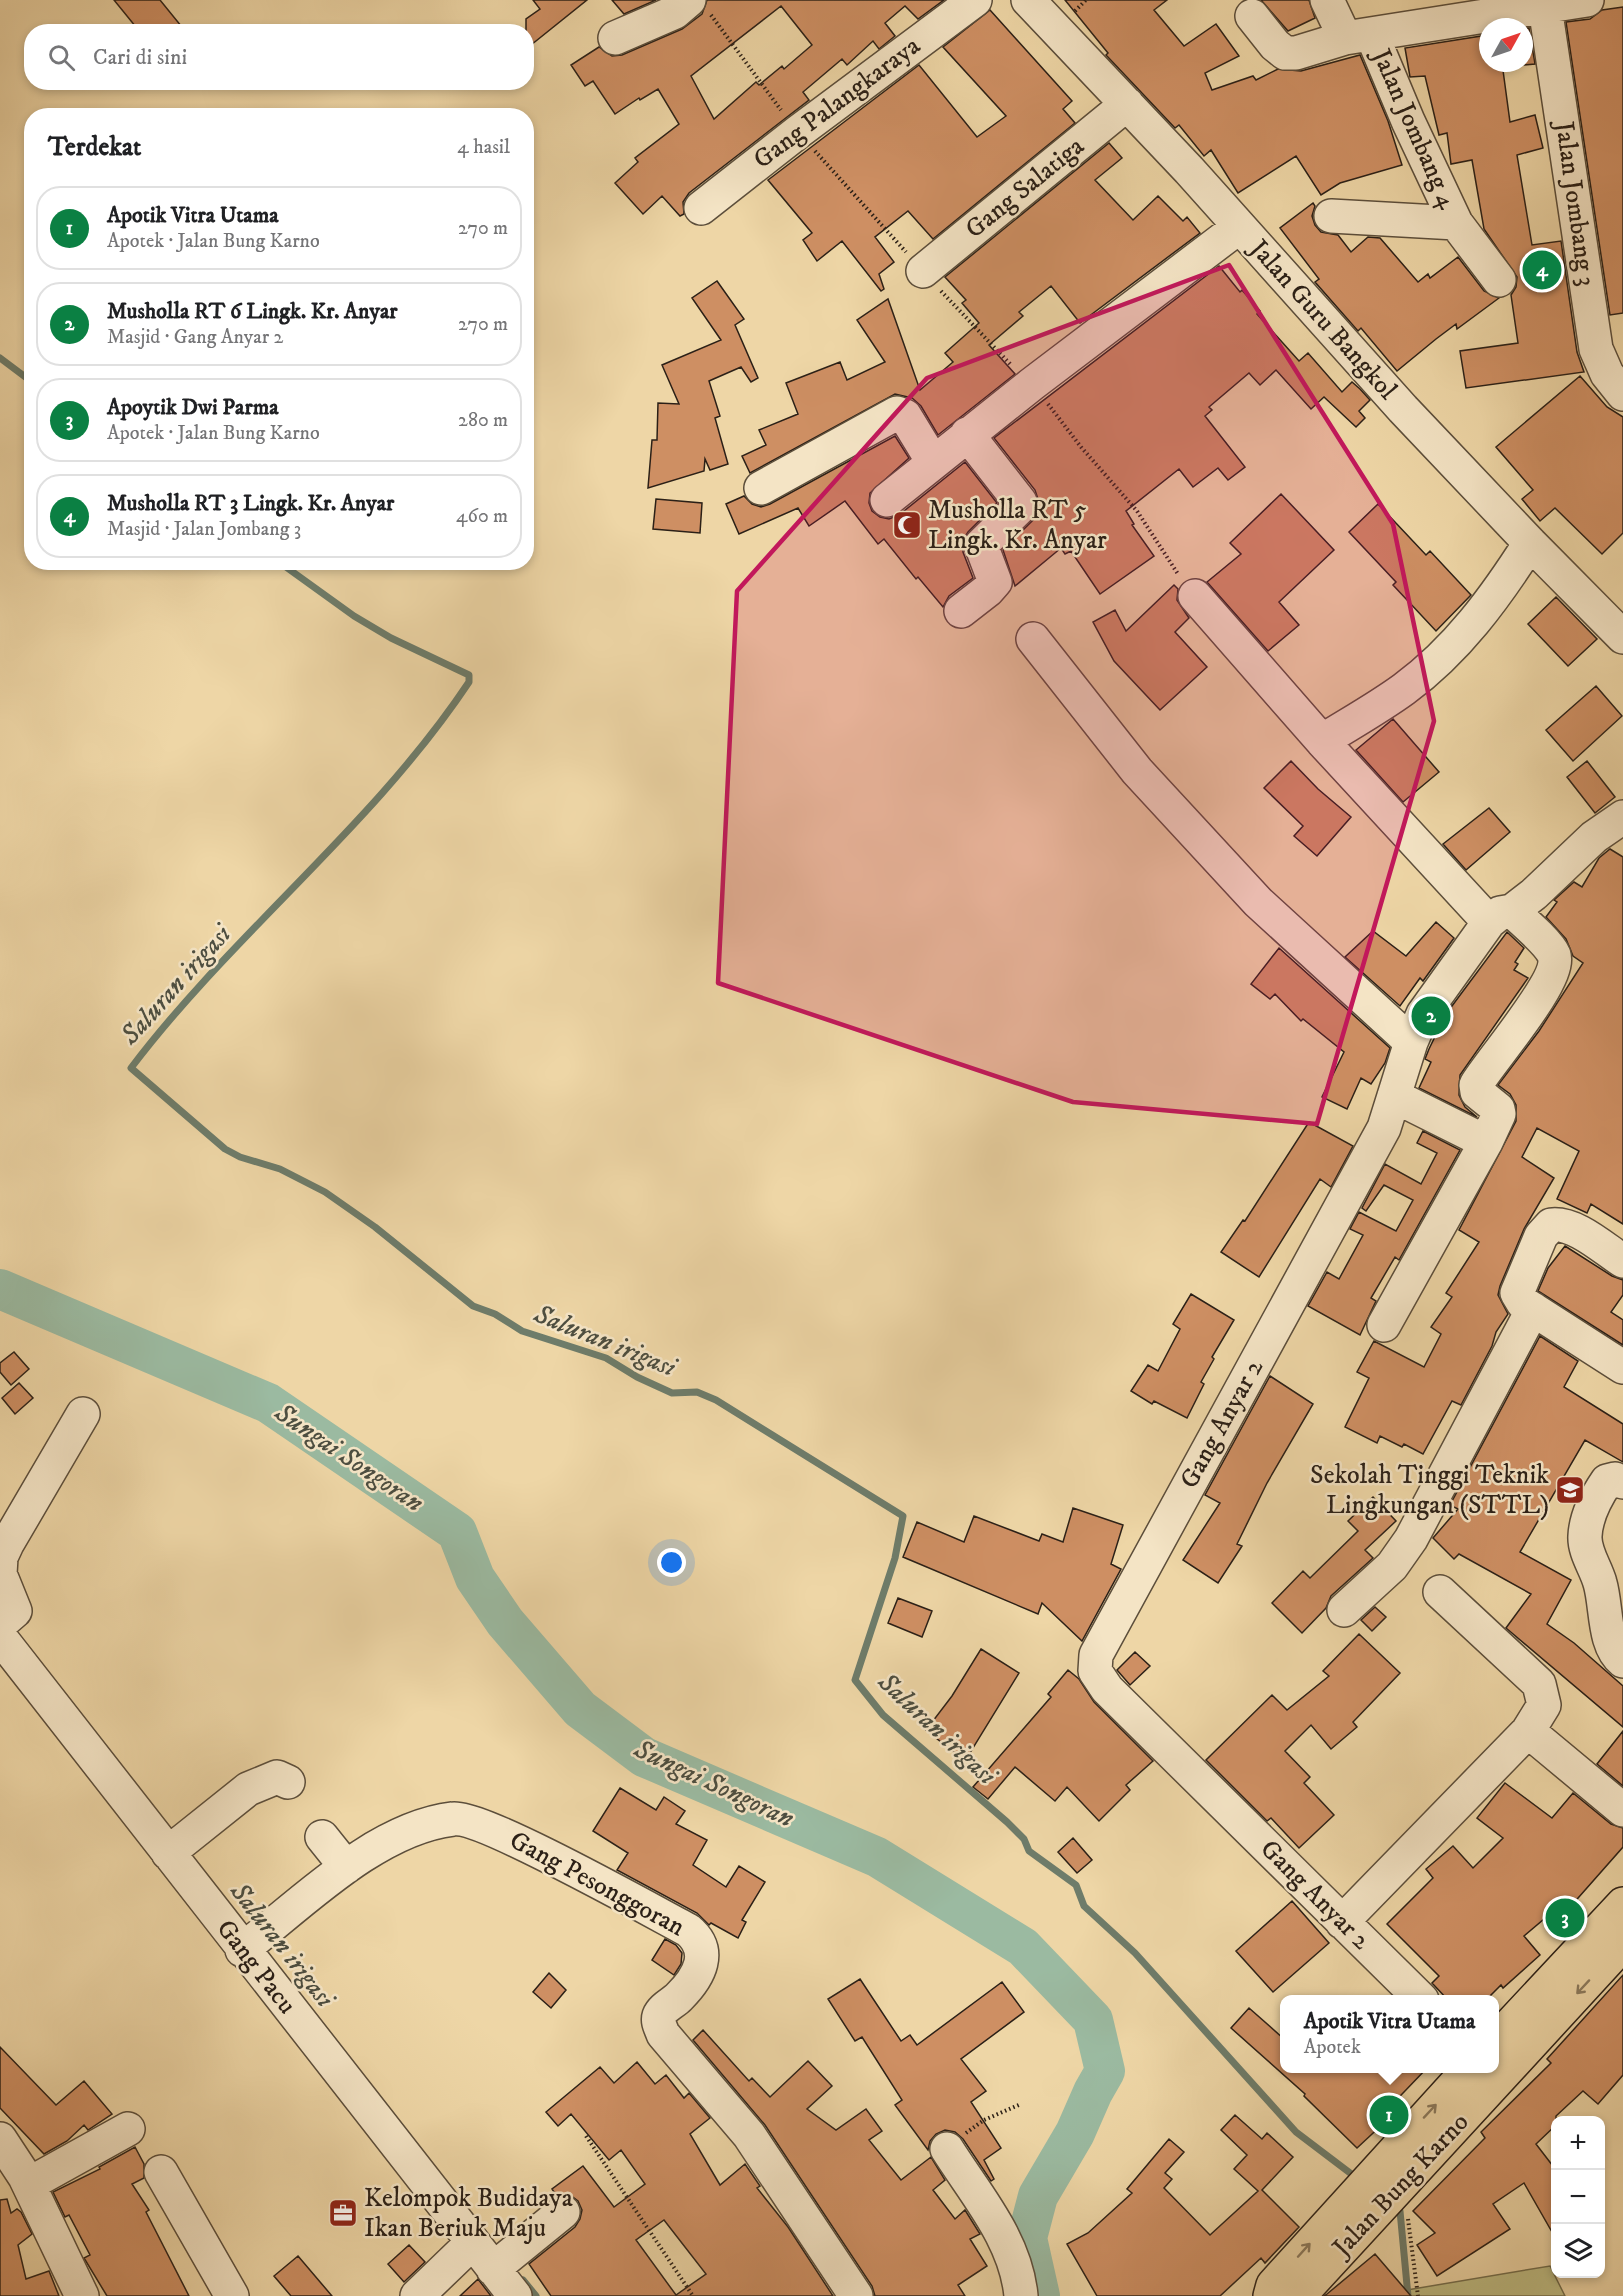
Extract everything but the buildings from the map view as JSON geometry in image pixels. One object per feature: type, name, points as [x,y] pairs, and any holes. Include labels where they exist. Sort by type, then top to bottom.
[{"type":"main road","points":[[1499,2037],[1623,1904]]},
{"type":"main road","name":"Jalan Bung Karno","points":[[1499,2069],[1623,1944]]},
{"type":"main road","points":[[1270,2296],[1273,2285],[1382,2195],[1467,2073]]},
{"type":"main road","name":"Jalan Bung Karno","points":[[1299,2296],[1382,2195],[1495,2073]]},
{"type":"street","name":"Gang Palangkaraya","points":[[701,208],[798,132],[975,0]]},
{"type":"street","name":"Jalan Guru Bangkol","points":[[1028,0],[1127,104],[1403,409],[1623,637]]},
{"type":"street","name":"Jalan Jombang 4","points":[[1327,0],[1359,36],[1408,121],[1456,223],[1499,280]]},
{"type":"street","points":[[1252,16],[1275,45],[1286,53],[1296,53],[1359,36],[1545,3],[1587,0]]},
{"type":"street","name":"Jalan Jombang 3","points":[[1545,3],[1596,349],[1607,374],[1623,394]]},
{"type":"street","points":[[615,38],[675,12],[698,5]]},
{"type":"street","name":"Gang Salatiga","points":[[923,271],[1127,104]]},
{"type":"street","points":[[1331,216],[1456,223]]},
{"type":"street","points":[[887,500],[967,434],[1239,227]]},
{"type":"street","points":[[761,488],[897,413],[905,416],[933,462]]},
{"type":"street","points":[[961,611],[988,591],[995,582],[981,546],[1020,507],[1017,497],[967,434]]},
{"type":"street","points":[[1322,741],[1404,689],[1449,651],[1501,588],[1530,543]]},
{"type":"street","points":[[1195,596],[1322,741],[1501,916],[1553,953],[1555,967],[1525,1020],[1476,1085],[1477,1092],[1498,1109],[1499,1114],[1486,1142],[1384,1325]]},
{"type":"street","points":[[1033,639],[1137,771],[1258,902],[1411,1042]]},
{"type":"street","name":"Gang Anyar 2","points":[[1417,1995],[1107,1689],[1095,1671],[1096,1655],[1384,1128],[1411,1042],[1423,1014],[1501,916],[1534,894],[1594,837],[1623,817]]},
{"type":"street","points":[[1394,1096],[1486,1142]]},
{"type":"street","points":[[1623,1261],[1575,1231],[1560,1224],[1551,1224],[1541,1236],[1518,1286],[1519,1299],[1528,1306],[1623,1367]]},
{"type":"street","points":[[1344,1610],[1392,1566],[1411,1539],[1528,1306]]},
{"type":"street","points":[[3,1626],[15,1611],[15,1605],[0,1574],[1,1557],[83,1414]]},
{"type":"street","points":[[1623,1482],[1615,1479],[1607,1481],[1599,1492],[1586,1524],[1584,1539],[1604,1598],[1610,1640],[1618,1657],[1623,1661]]},
{"type":"street","points":[[1342,1922],[1528,1731],[1544,1705],[1539,1684],[1440,1592]]},
{"type":"street","name":"Gang Pacu","points":[[3,1626],[251,1943],[473,2242],[502,2261],[515,2296]]},
{"type":"street","points":[[1528,1731],[1623,1810]]},
{"type":"street","points":[[175,1847],[257,1784],[277,1777],[288,1782]]},
{"type":"street","name":"Gang Pesonggoran","points":[[251,1943],[346,1867],[405,1832],[455,1818],[500,1833],[688,1930],[697,1938],[703,1956],[697,1972],[680,1996],[660,2014],[658,2020],[663,2034],[749,2135],[856,2296]]},
{"type":"street","points":[[322,1837],[346,1867]]},
{"type":"street","points":[[29,2184],[128,2129]]},
{"type":"street","points":[[0,2139],[29,2184],[82,2296]]},
{"type":"street","points":[[947,2149],[1005,2240],[1017,2269],[1021,2296]]},
{"type":"street","points":[[161,2172],[232,2296]]},
{"type":"street","points":[[502,2261],[563,2212]]},
{"type":"street","points":[[417,2296],[473,2242]]},
{"type":"path","points":[[698,5],[798,132],[1003,358],[1032,384],[1081,447],[1137,511],[1175,570]]},
{"type":"path","points":[[947,2149],[984,2120],[1021,2103]]},
{"type":"path","points":[[586,2136],[693,2296]]},
{"type":"path","points":[[1382,2195],[1418,2296]]},
{"type":"highlighted area","points":[[1229,265],[1393,524],[1434,721],[1317,1124],[1073,1102],[718,983],[737,591],[927,378]]},
{"type":"shaded area","points":[[1550,2266],[1551,2278],[1556,2278],[1565,2296],[1402,2296],[1407,2290]]},
{"type":"waterway","name":"Saluran irigasi","points":[[0,358],[24,376]]},
{"type":"waterway","name":"Saluran irigasi","points":[[290,570],[354,616],[391,638],[469,675],[469,682],[391,784],[214,970],[131,1068],[225,1149],[240,1157],[280,1169],[325,1192],[375,1227],[473,1306],[495,1314],[522,1331],[606,1358],[637,1377],[672,1393],[697,1392],[716,1400],[903,1516],[895,1558],[855,1680],[883,1715],[1007,1822],[1024,1839],[1029,1851],[1076,1885],[1084,1906],[1135,1953],[1296,2132],[1358,2179]]},
{"type":"waterway","name":"Sungai Songoran","points":[[0,1289],[268,1403],[457,1532],[475,1578],[505,1622],[580,1709],[644,1757],[877,1857],[1023,1947],[1093,2020],[1105,2071],[1075,2133],[1038,2196],[1027,2238],[1040,2296]]},
{"type":"waterway","name":"Saluran irigasi","points":[[1393,2206],[1400,2211],[1408,2296]]},
{"type":"waterway","name":"Saluran irigasi","points":[[523,2280],[536,2296]]},
{"type":"place","name":"Musholla RT 3 Lingk. Kr. Anyar","points":[[1542,270]]},
{"type":"place","name":"Musholla RT 5 Lingk. Kr. Anyar","points":[[907,525]]},
{"type":"place","name":"Musholla RT 6 Lingk. Kr. Anyar","points":[[1431,1016]]},
{"type":"place","name":"Sekolah Tinggi Teknik Lingkungan (STTL)","points":[[1570,1490]]},
{"type":"place","name":"Apoytik Dwi Parma","points":[[1565,1918]]},
{"type":"place","name":"Apotik Vitra Utama","points":[[1389,2115]]},
{"type":"place","name":"Kelompok Budidaya Ikan Beriuk Maju","points":[[343,2213]]}]
